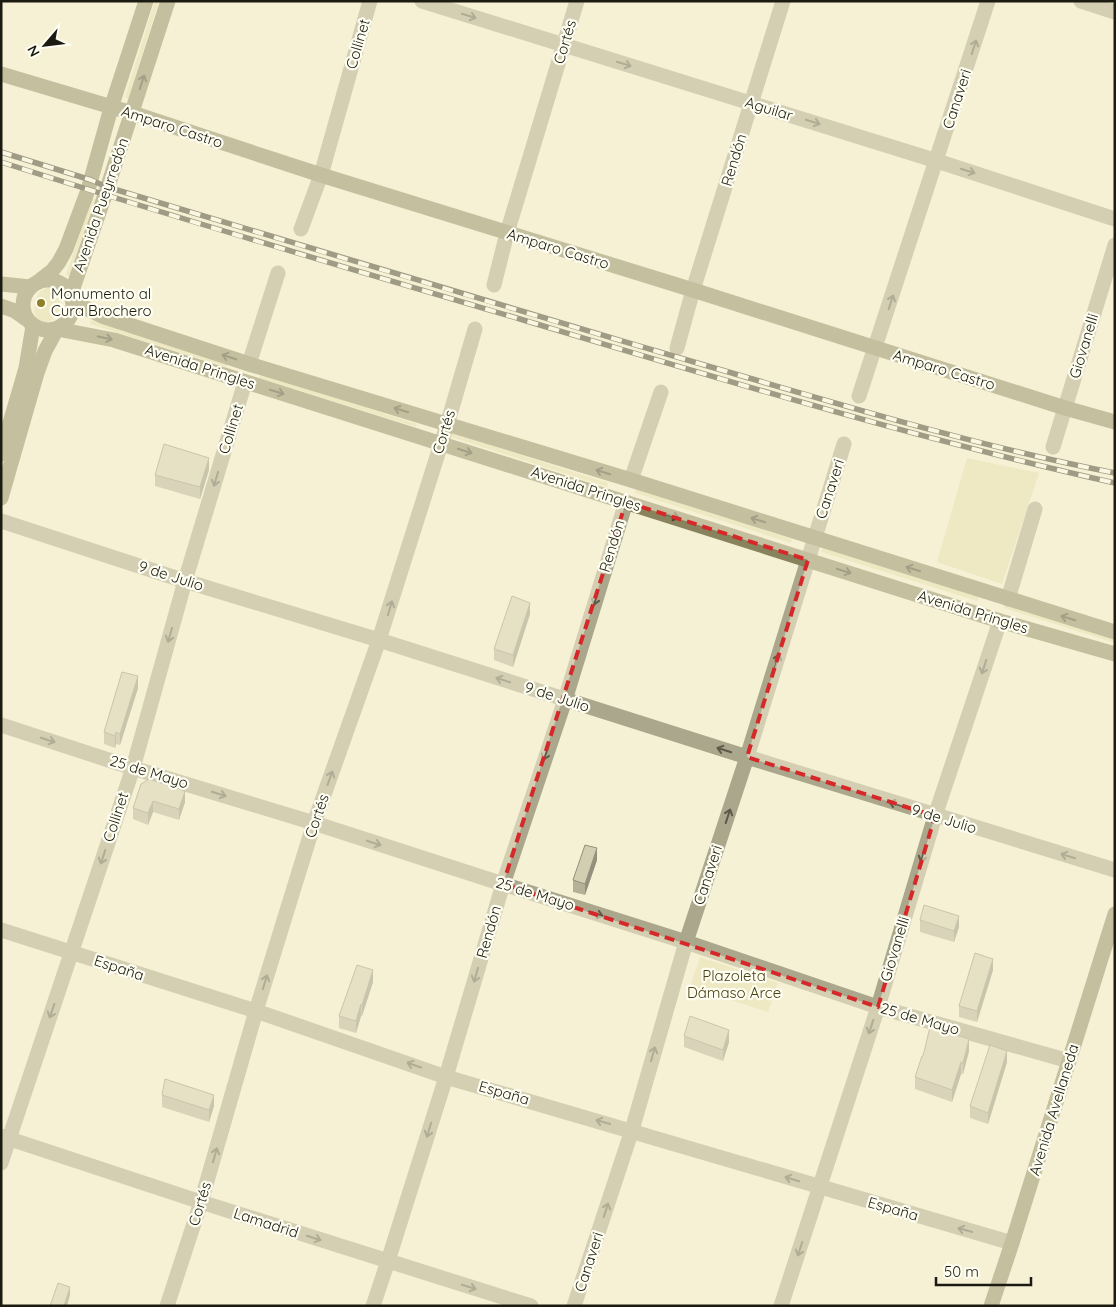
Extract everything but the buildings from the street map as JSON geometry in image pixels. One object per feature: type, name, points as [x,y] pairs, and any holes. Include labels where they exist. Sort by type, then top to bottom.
[{"type":"main road","name":"Avenida Pueyrredón","points":[[34,284],[52,271],[66,249],[88,190],[111,108],[146,1]]},
{"type":"main road","name":"Avenida Pueyrredón","points":[[72,298],[168,1]]},
{"type":"main road","name":"Amparo Castro","points":[[1,74],[1065,408],[1115,422]]},
{"type":"main road","points":[[1,284],[34,284],[53,280],[66,288],[72,298],[73,310],[70,318],[64,325],[48,331],[40,330],[15,311],[1,306]]},
{"type":"main road","points":[[1,454],[26,368],[29,322],[23,311],[22,302],[25,294],[34,284]]},
{"type":"main road","name":"Avenida Pringles","points":[[72,298],[102,316],[249,364],[631,480],[1115,632]]},
{"type":"main road","points":[[1,498],[37,373],[45,351],[57,329]]},
{"type":"main road","name":"Avenida Pringles","points":[[57,329],[114,340],[1000,621],[1115,654]]},
{"type":"main road","name":"Avenida Avellaneda","points":[[991,1306],[1115,914]]},
{"type":"street","name":"Collinet","points":[[301,229],[321,175],[370,1]]},
{"type":"street","name":"Aguilar","points":[[422,1],[937,161],[1115,219]]},
{"type":"street","name":"Cortés","points":[[494,285],[507,233],[577,1]]},
{"type":"street","name":"Rendón","points":[[677,348],[783,1]]},
{"type":"street","name":"Canaveri","points":[[859,396],[988,1]]},
{"type":"street","points":[[1082,1],[1115,12]]},
{"type":"street","name":"Giovanelli","points":[[1053,447],[1115,245]]},
{"type":"street","points":[[249,364],[278,273]]},
{"type":"street","name":"Cortés","points":[[167,1306],[201,1202],[256,1012],[314,823],[379,640],[475,330]]},
{"type":"street","name":"Collinet","points":[[1,1163],[5,1138],[72,953],[133,768],[185,581],[245,382]]},
{"type":"street","points":[[631,480],[661,392]]},
{"type":"street","name":"Canaveri","points":[[574,1306],[632,1130],[686,942],[747,757],[844,444]]},
{"type":"street","name":"Rendón","points":[[373,1306],[446,1076],[502,884],[564,700],[626,502]]},
{"type":"street","points":[[1008,599],[1035,509]]},
{"type":"street","name":"9 de Julio","points":[[1,521],[564,700],[1115,870]]},
{"type":"street","name":"Giovanelli","points":[[782,1306],[878,1007],[935,816],[1000,621]]},
{"type":"street","name":"25 de Mayo","points":[[1,725],[686,942],[878,1007],[1069,1061]]},
{"type":"street","name":"España","points":[[1,930],[256,1012],[446,1076],[1012,1243]]},
{"type":"street","name":"Lamadrid","points":[[5,1138],[388,1262],[531,1306]]},
{"type":"highlighted area","points":[[626,502],[808,560],[747,757],[935,816],[878,1007],[503,884]]},
{"type":"green space","points":[[155,1],[159,1],[128,99],[125,97]]},
{"type":"green space","points":[[92,198],[95,199],[69,276],[66,275]]},
{"type":"green space","points":[[47,288],[59,294],[61,300],[58,313],[54,318],[49,322],[43,322],[36,317],[34,309],[38,295]]},
{"type":"green space","points":[[91,320],[228,363],[227,367],[90,324]]},
{"type":"green space","points":[[261,374],[417,424],[416,427],[259,378]]},
{"type":"green space","points":[[452,433],[608,483],[607,487],[451,437]]},
{"type":"green space","points":[[967,458],[1039,473],[1002,584],[937,562]]},
{"type":"green space","points":[[636,489],[792,539],[791,543],[635,493]]},
{"type":"green space","points":[[822,548],[979,597],[977,601],[821,552]]},
{"type":"green space","points":[[1006,604],[1115,638],[1115,643],[1004,608]]},
{"type":"green space","name":"Plazoleta Dámaso Arce","points":[[700,957],[778,983],[768,1012],[690,987]]},
{"type":"railway","points":[[1,152],[91,180],[107,187],[816,398],[965,439],[1115,473]]},
{"type":"railway","points":[[1,162],[130,203],[742,385],[965,447],[1115,483]]},
{"type":"place","name":"Monumento al Cura Brochero","points":[[41,303]]}]
